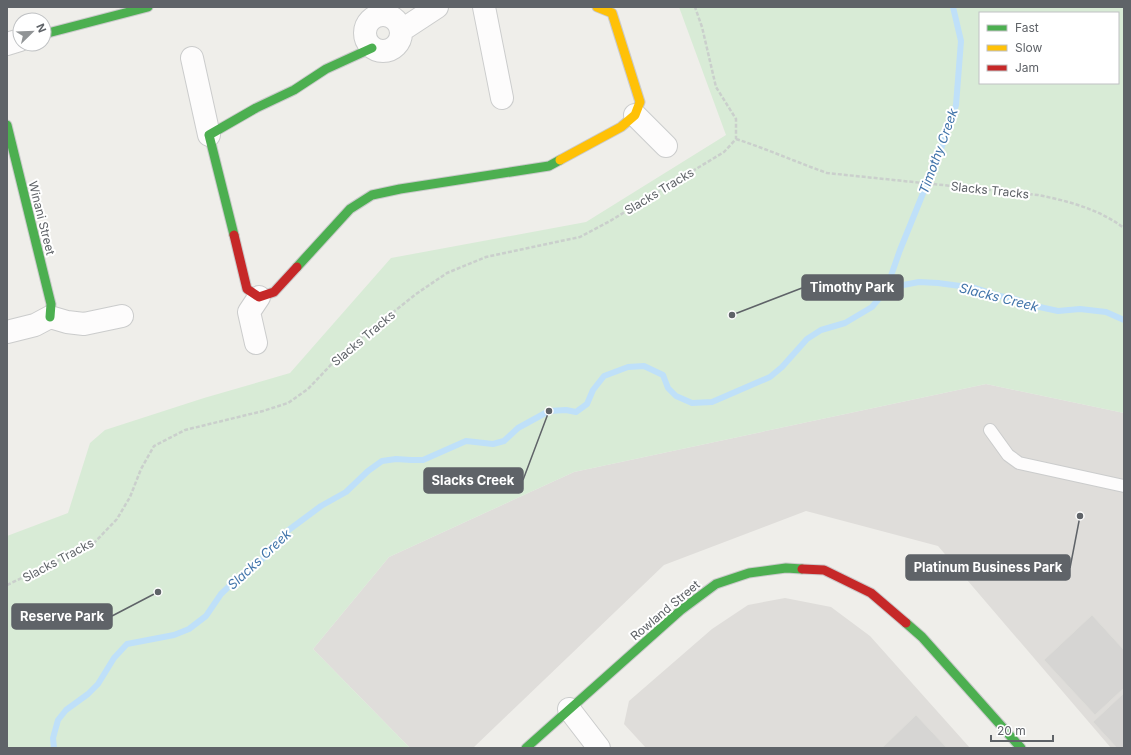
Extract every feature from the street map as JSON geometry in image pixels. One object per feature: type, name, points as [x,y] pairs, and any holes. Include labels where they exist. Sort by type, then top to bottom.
[{"type":"street","points":[[52,32],[148,7]]},
{"type":"street","points":[[402,30],[437,7]]},
{"type":"street","points":[[484,7],[502,98]]},
{"type":"street","points":[[256,343],[249,312],[259,297],[274,292],[350,209],[372,195],[400,189],[549,166],[621,127],[635,115],[640,102],[612,13],[597,7]]},
{"type":"street","points":[[372,12],[392,17],[400,25],[402,30],[399,43],[390,51],[378,51],[372,48],[368,43],[365,31],[370,21],[372,12]]},
{"type":"street","points":[[209,135],[256,108],[294,90],[326,69],[372,48]]},
{"type":"street","points":[[192,58],[209,135],[247,289],[259,297]]},
{"type":"street","points":[[635,115],[666,146]]},
{"type":"street","name":"Winani Street","points":[[7,125],[51,304],[50,317]]},
{"type":"street","points":[[7,332],[35,325],[50,317],[67,322],[84,324],[122,316]]},
{"type":"street","name":"Rowland Street","points":[[526,748],[681,610],[716,584],[749,573],[786,568],[824,570],[871,593],[922,637],[1021,748]]},
{"type":"street","points":[[569,710],[599,748]]},
{"type":"lane","points":[[990,430],[1008,455],[1019,463],[1124,486]]},
{"type":"path","points":[[695,7],[702,27],[716,87],[736,119],[736,139]]},
{"type":"path","name":"Slacks Tracks","points":[[7,585],[93,544],[117,519],[154,446],[185,430],[263,411],[288,403],[308,389],[343,352],[416,294],[447,273],[486,257],[580,237],[610,221],[724,152],[736,139],[766,149],[827,174],[1038,195],[1064,200],[1090,209],[1112,219],[1124,228]]},
{"type":"shaded area","points":[[986,384],[1124,413],[1124,748],[1111,748],[938,546],[806,511],[664,565],[473,748],[410,748],[313,649],[389,557],[574,472]]},
{"type":"shaded area","points":[[785,598],[831,607],[870,636],[970,748],[646,748],[624,724],[629,701],[712,629],[748,605]]},
{"type":"green space","points":[[679,7],[1124,7],[1124,413],[986,384],[574,472],[389,557],[313,649],[410,748],[7,748],[7,536],[68,513],[90,443],[105,430],[204,398],[290,373],[391,258],[586,222],[726,135]]},
{"type":"building","points":[[1092,615],[1124,650],[1124,688],[1095,715],[1044,660]]},
{"type":"building","points":[[1124,693],[1124,748],[1117,748],[1093,722]]},
{"type":"building","points":[[916,715],[947,748],[882,748]]},
{"type":"waterway","name":"Timothy Creek","points":[[886,290],[900,250],[941,149],[956,105],[961,41],[953,7]]},
{"type":"waterway","name":"Slacks Creek","points":[[54,748],[53,738],[58,720],[66,710],[88,694],[98,684],[114,658],[127,644],[174,635],[189,629],[206,616],[221,594],[239,577],[266,556],[286,532],[321,506],[346,492],[368,471],[382,461],[396,459],[423,460],[466,441],[493,444],[504,441],[518,428],[549,411],[566,410],[576,412],[587,404],[593,390],[604,376],[628,367],[644,366],[663,375],[668,388],[676,396],[692,403],[712,402],[770,377],[782,367],[807,339],[821,330],[845,323],[872,307],[886,290],[919,282],[975,288],[1035,306],[1058,311],[1080,309],[1106,312],[1124,320]]},
{"type":"traffic: fast","points":[[52,32],[148,7]]},
{"type":"traffic: fast","points":[[234,235],[209,135],[256,108],[294,90],[326,69],[372,48]]},
{"type":"traffic: fast","points":[[7,125],[51,304],[50,317]]},
{"type":"traffic: fast","points":[[297,267],[350,209],[372,195],[400,189],[549,166],[560,160]]},
{"type":"traffic: fast","points":[[526,748],[681,610],[716,584],[749,573],[786,568],[802,569]]},
{"type":"traffic: fast","points":[[906,623],[922,637],[1021,748]]},
{"type":"traffic: slow","points":[[560,160],[621,127],[635,115],[640,102],[612,13],[597,7]]},
{"type":"traffic: jam","points":[[234,235],[247,289],[259,297],[274,292],[297,267]]},
{"type":"traffic: jam","points":[[802,569],[824,570],[871,593],[906,623]]},
{"type":"place","name":"Timothy Park","points":[[732,315]]},
{"type":"place","name":"Slacks Creek","points":[[549,411]]},
{"type":"place","name":"Platinum Business Park","points":[[1080,516]]},
{"type":"place","name":"Reserve Park","points":[[158,592]]}]
